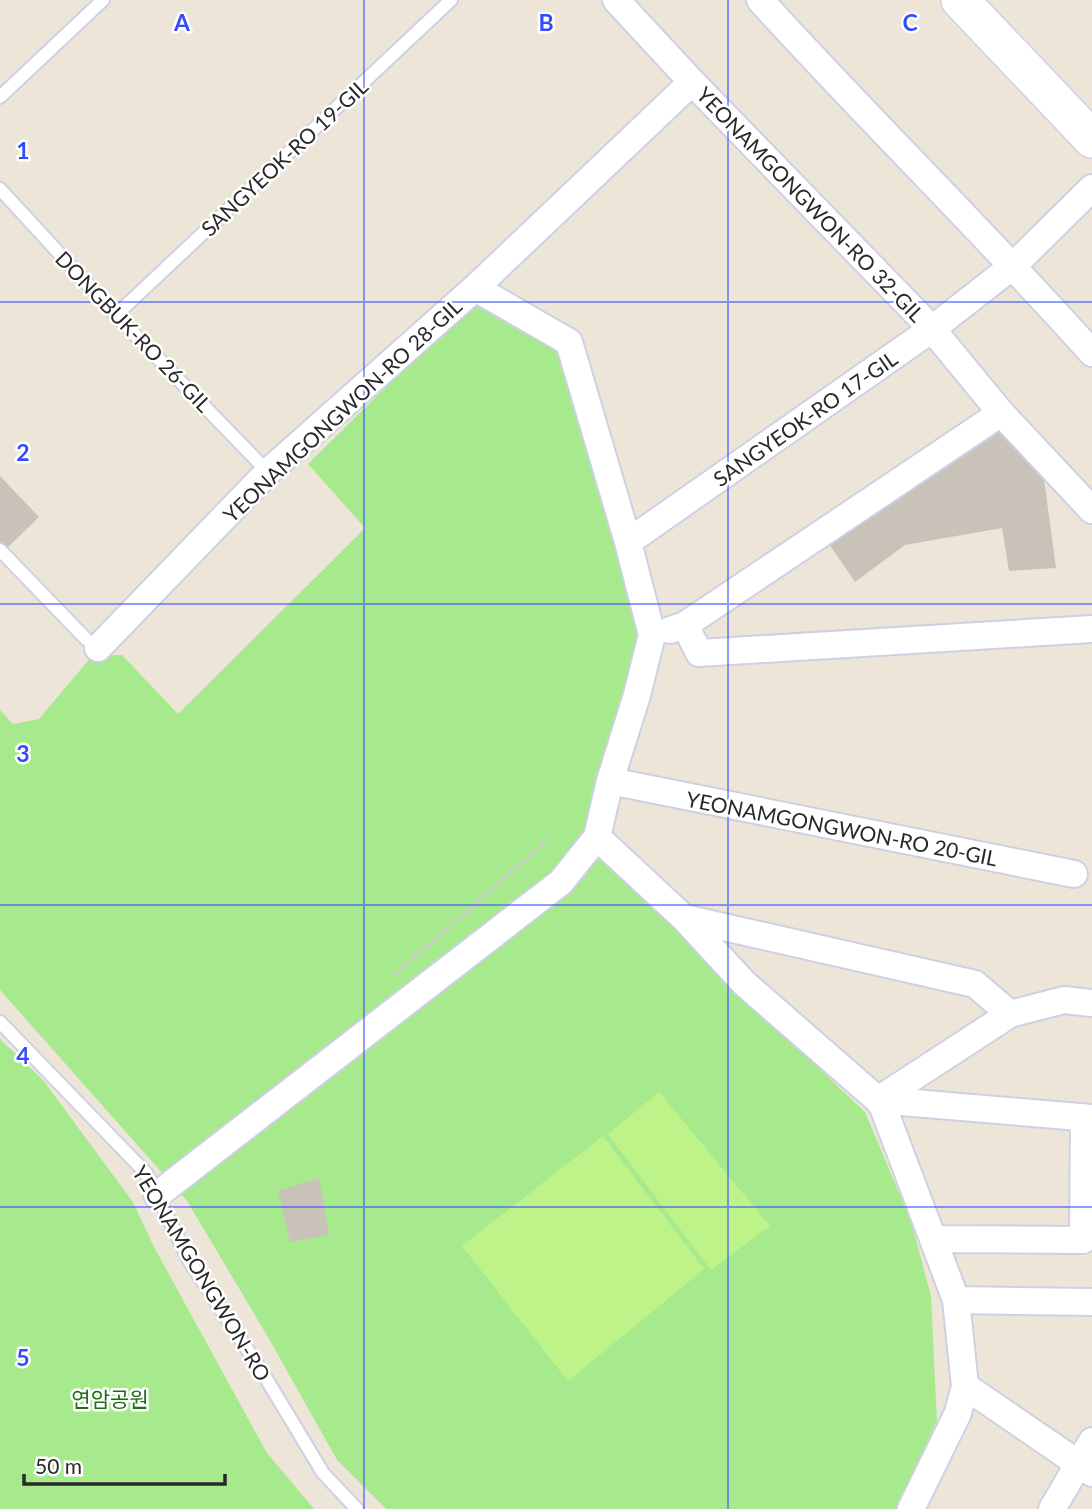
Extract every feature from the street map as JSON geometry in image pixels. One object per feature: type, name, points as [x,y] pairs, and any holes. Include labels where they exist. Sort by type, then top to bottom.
[{"type":"street","name":"YEONAMGONGWON-RO 32-GIL","points":[[616,0],[932,329],[1001,413],[1092,510]]},
{"type":"street","points":[[760,0],[820,66],[1014,265],[1092,352]]},
{"type":"street","points":[[960,0],[1092,139]]},
{"type":"street","name":"YEONAMGONGWON-RO 28-GIL","points":[[98,648],[268,472],[475,288],[692,82]]},
{"type":"street","name":"SANGYEOK-RO 17-GIL","points":[[628,542],[932,329],[1014,265],[1092,188]]},
{"type":"street","points":[[157,1195],[561,882],[597,837],[610,781],[637,695],[652,635],[628,542],[569,342],[475,288]]},
{"type":"street","points":[[652,635],[685,625],[1001,413]]},
{"type":"street","points":[[685,625],[699,653],[1092,629]]},
{"type":"street","name":"YEONAMGONGWON-RO 20-GIL","points":[[610,781],[1074,874]]},
{"type":"street","points":[[597,837],[684,918],[744,983],[883,1107],[956,1300],[965,1386],[958,1413],[911,1509]]},
{"type":"street","points":[[684,918],[975,984],[1010,1014]]},
{"type":"street","points":[[878,1100],[1010,1014],[1064,1000],[1092,1003]]},
{"type":"street","points":[[878,1100],[1088,1118],[1083,1240],[933,1239]]},
{"type":"street","points":[[956,1300],[1092,1302]]},
{"type":"street","points":[[965,1386],[1085,1469]]},
{"type":"street","points":[[1052,1509],[1085,1469],[1092,1441]]},
{"type":"lane","points":[[0,97],[103,0]]},
{"type":"lane","name":"SANGYEOK-RO 19-GIL","points":[[116,315],[452,0]]},
{"type":"lane","name":"DONGBUK-RO 26-GIL","points":[[0,189],[116,315],[268,472]]},
{"type":"lane","name":"YEONAMGONGWON-RO 28-GIL","points":[[1,551],[87,640],[98,648]]},
{"type":"lane","name":"YEONAMGONGWON-RO","points":[[0,1022],[146,1173],[190,1262],[264,1374],[323,1473],[357,1509]]},
{"type":"path","points":[[385,982],[548,840]]},
{"type":"green space","points":[[476,298],[562,349],[643,635],[587,831],[727,981],[865,1112],[911,1221],[931,1296],[937,1421],[896,1509],[386,1509],[337,1460],[187,1201],[0,990],[0,710],[13,724],[39,719],[92,656],[122,655],[178,714],[365,528],[308,464]]},
{"type":"green space","name":"연암공원","points":[[0,1039],[43,1080],[133,1202],[154,1247],[267,1453],[314,1509],[0,1509]]},
{"type":"green space","points":[[659,1092],[770,1226],[711,1270],[608,1134]]},
{"type":"green space","points":[[603,1136],[704,1269],[568,1381],[462,1246]]},
{"type":"building","points":[[1000,430],[1044,479],[1056,568],[1009,571],[1002,528],[905,545],[855,582],[825,538]]},
{"type":"building","points":[[0,476],[39,517],[5,550],[0,545]]},
{"type":"building","points":[[319,1178],[329,1235],[290,1242],[278,1191]]}]
